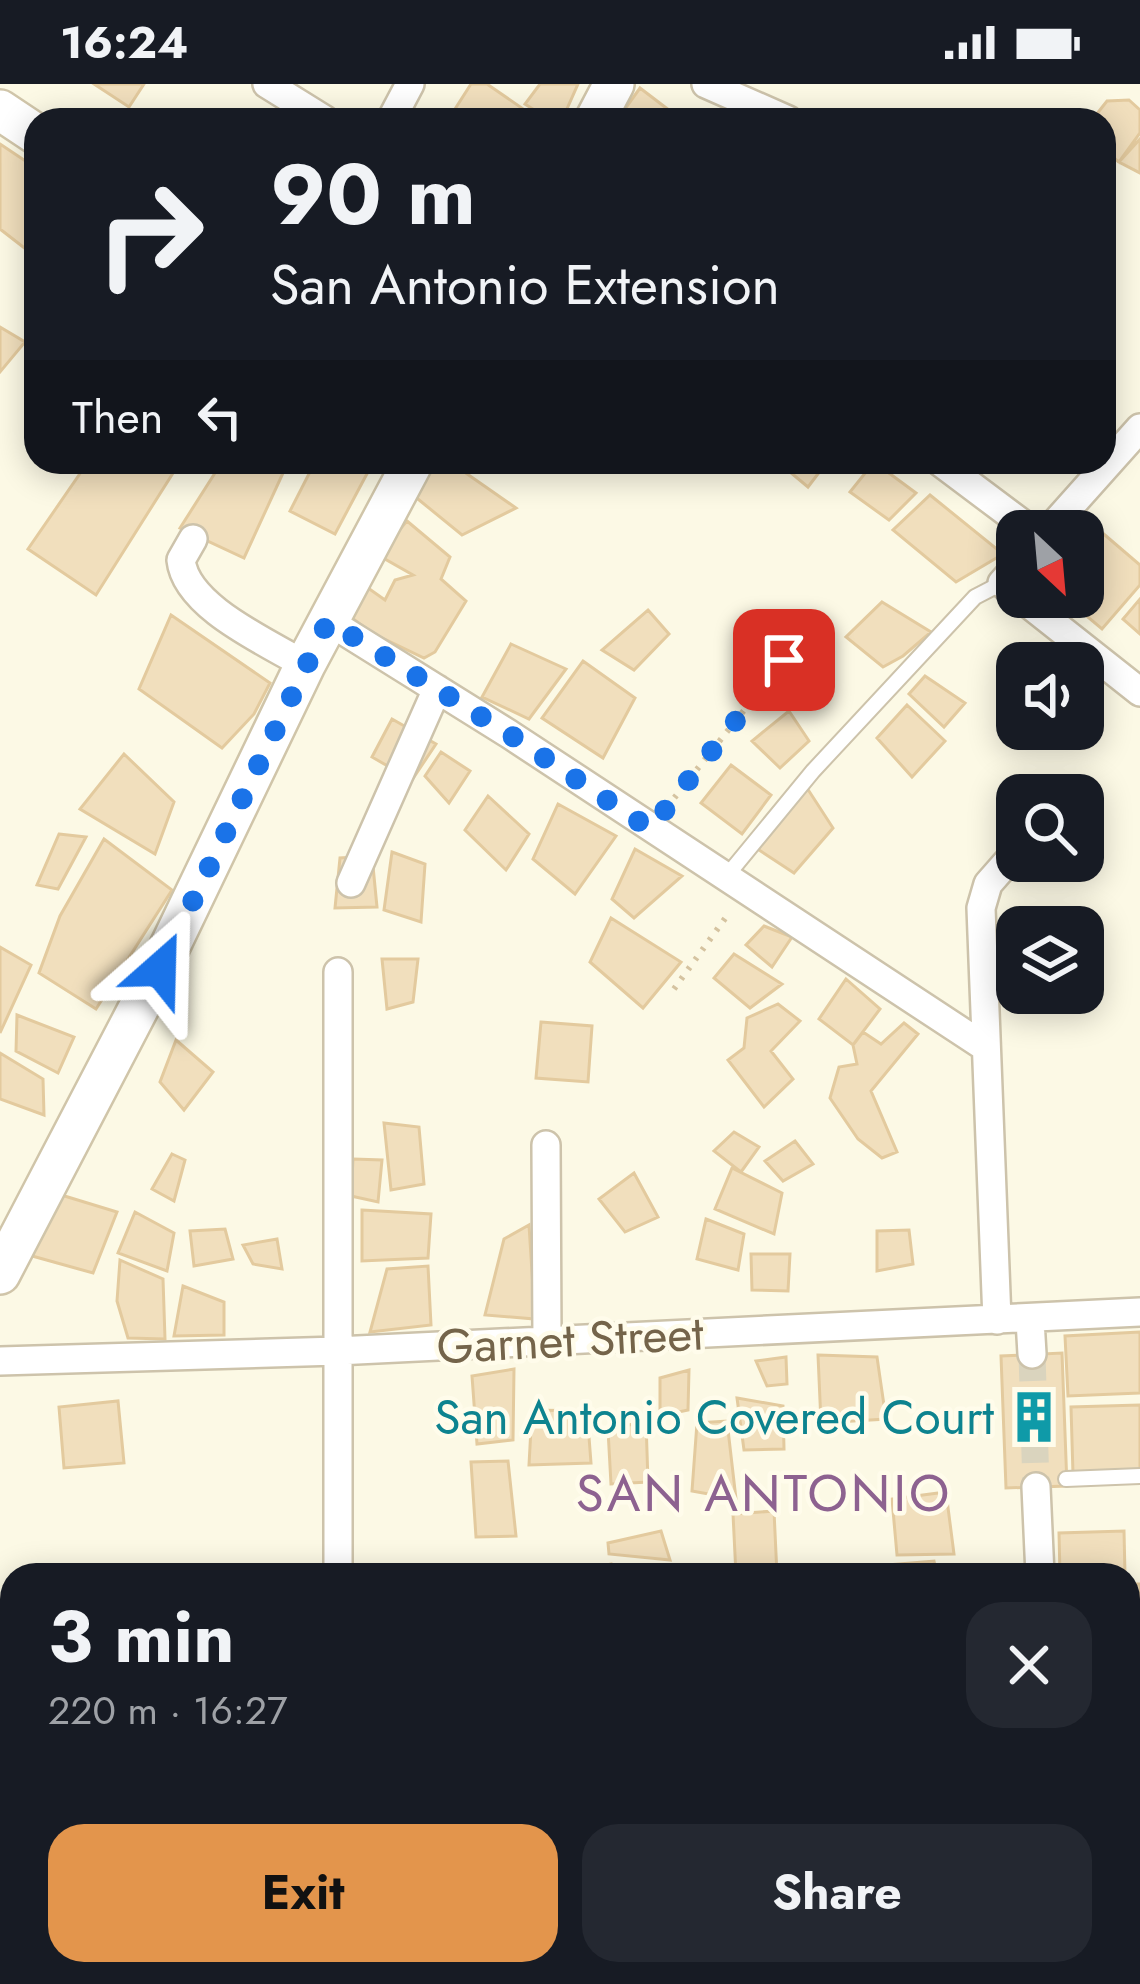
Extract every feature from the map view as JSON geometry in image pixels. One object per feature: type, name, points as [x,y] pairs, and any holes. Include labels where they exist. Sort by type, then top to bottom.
[{"type":"street","points":[[266,84],[305,108]]},
{"type":"street","points":[[706,84],[761,108]]},
{"type":"street","points":[[1116,455],[1140,428]]},
{"type":"street","points":[[0,1274],[160,969],[305,664],[407,474]]},
{"type":"street","points":[[956,474],[1004,510]]},
{"type":"street","points":[[1067,510],[1099,474]]},
{"type":"street","points":[[193,539],[182,560],[188,586],[231,620],[305,664]]},
{"type":"street","points":[[1053,618],[1140,692]]},
{"type":"street","points":[[328,621],[985,1047]]},
{"type":"street","points":[[351,883],[436,689]]},
{"type":"street","points":[[996,875],[981,908],[997,1320]]},
{"type":"street","points":[[338,972],[338,1563]]},
{"type":"street","points":[[546,1145],[547,1342]]},
{"type":"street","name":"Garnet Street","points":[[0,1361],[337,1352],[1140,1312]]},
{"type":"street","points":[[1030,1320],[1032,1354]]},
{"type":"street","points":[[1036,1487],[1039,1563]]},
{"type":"lane","points":[[735,884],[813,771],[975,597],[996,591]]},
{"type":"lane","points":[[1066,1479],[1140,1476]]},
{"type":"path","points":[[650,829],[784,660]]},
{"type":"path","points":[[674,988],[735,884]]},
{"type":"building","points":[[94,84],[144,84],[129,107]]},
{"type":"building","points":[[471,84],[487,84],[522,108],[456,108]]},
{"type":"building","points":[[540,84],[578,84],[567,108],[525,104]]},
{"type":"building","points":[[640,88],[666,108],[626,108]]},
{"type":"building","points":[[1129,100],[1140,110],[1140,133],[1119,162],[1116,108],[1101,108],[1107,101]]},
{"type":"building","points":[[1140,139],[1140,173],[1119,162]]},
{"type":"building","points":[[0,144],[24,160],[24,248],[0,229]]},
{"type":"building","points":[[0,327],[24,343],[0,372]]},
{"type":"building","points":[[80,474],[172,474],[96,595],[28,549]]},
{"type":"building","points":[[214,474],[283,474],[244,558],[180,528]]},
{"type":"building","points":[[309,474],[367,474],[335,534],[290,511]]},
{"type":"building","points":[[423,474],[467,474],[516,508],[462,535],[413,495]]},
{"type":"building","points":[[792,474],[818,474],[808,487]]},
{"type":"building","points":[[864,474],[890,474],[916,493],[889,520],[850,492]]},
{"type":"building","points":[[930,495],[996,548],[996,558],[956,582],[893,530]]},
{"type":"building","points":[[407,521],[450,557],[441,579],[466,601],[435,652],[424,658],[372,633],[348,615],[361,583],[385,600],[395,580],[413,575],[378,555]]},
{"type":"building","points":[[1104,534],[1140,565],[1140,585],[1102,629],[1089,618],[1104,618]]},
{"type":"building","points":[[1140,599],[1140,634],[1123,619]]},
{"type":"building","points":[[882,602],[931,632],[883,667],[846,637]]},
{"type":"building","points":[[648,610],[669,634],[634,670],[602,650]]},
{"type":"building","points":[[171,615],[270,683],[254,714],[222,748],[139,689]]},
{"type":"building","points":[[511,644],[566,669],[529,719],[482,697]]},
{"type":"building","points":[[583,661],[635,698],[603,758],[542,718]]},
{"type":"building","points":[[925,676],[965,703],[944,727],[909,694]]},
{"type":"building","points":[[907,705],[945,741],[912,777],[877,738]]},
{"type":"building","points":[[789,711],[809,741],[780,768],[752,741]]},
{"type":"building","points":[[392,719],[436,744],[412,780],[372,757]]},
{"type":"building","points":[[441,752],[470,771],[449,803],[425,776]]},
{"type":"building","points":[[124,754],[174,802],[155,854],[80,809]]},
{"type":"building","points":[[731,765],[771,795],[742,834],[701,803]]},
{"type":"building","points":[[807,788],[833,828],[794,873],[756,848]]},
{"type":"building","points":[[488,796],[529,834],[506,870],[465,830]]},
{"type":"building","points":[[558,804],[616,836],[575,894],[533,859]]},
{"type":"building","points":[[59,834],[86,837],[58,889],[37,885]]},
{"type":"building","points":[[104,839],[172,890],[96,1009],[39,973],[60,916]]},
{"type":"building","points":[[635,849],[682,876],[634,918],[612,899]]},
{"type":"building","points":[[392,852],[425,864],[421,922],[384,910]]},
{"type":"building","points":[[372,856],[377,907],[335,908],[340,858]]},
{"type":"building","points":[[611,918],[681,962],[643,1008],[590,962]]},
{"type":"building","points":[[764,926],[792,937],[772,967],[746,945]]},
{"type":"building","points":[[0,947],[31,965],[0,1033]]},
{"type":"building","points":[[734,954],[782,984],[750,1008],[714,978]]},
{"type":"building","points":[[382,959],[418,959],[413,1002],[387,1009]]},
{"type":"building","points":[[846,979],[880,1009],[853,1045],[819,1019]]},
{"type":"building","points":[[778,1004],[800,1021],[771,1051],[793,1079],[764,1107],[728,1060],[744,1048],[747,1018]]},
{"type":"building","points":[[17,1015],[74,1037],[58,1073],[16,1051]]},
{"type":"building","points":[[541,1022],[592,1026],[588,1082],[536,1078]]},
{"type":"building","points":[[904,1023],[918,1034],[871,1091],[897,1152],[882,1158],[858,1139],[830,1098],[839,1067],[857,1064],[853,1045],[863,1032],[881,1044]]},
{"type":"building","points":[[176,1040],[213,1072],[184,1110],[160,1082]]},
{"type":"building","points":[[0,1053],[43,1079],[44,1115],[0,1099]]},
{"type":"building","points":[[384,1123],[419,1127],[424,1184],[391,1190]]},
{"type":"building","points":[[734,1132],[759,1147],[741,1172],[714,1151]]},
{"type":"building","points":[[795,1141],[813,1164],[783,1181],[765,1161]]},
{"type":"building","points":[[172,1154],[185,1160],[174,1201],[152,1189]]},
{"type":"building","points":[[353,1159],[382,1160],[378,1202],[351,1196]]},
{"type":"building","points":[[732,1168],[782,1193],[774,1234],[715,1209]]},
{"type":"building","points":[[634,1173],[658,1217],[625,1232],[599,1199]]},
{"type":"building","points":[[58,1194],[117,1212],[93,1273],[25,1254]]},
{"type":"building","points":[[362,1210],[431,1214],[428,1258],[362,1261]]},
{"type":"building","points":[[135,1212],[174,1233],[167,1271],[118,1253]]},
{"type":"building","points":[[706,1219],[744,1234],[738,1270],[697,1259]]},
{"type":"building","points":[[529,1225],[535,1319],[485,1315],[504,1239]]},
{"type":"building","points":[[225,1229],[233,1259],[194,1266],[190,1231]]},
{"type":"building","points":[[909,1230],[913,1264],[877,1271],[877,1231]]},
{"type":"building","points":[[277,1239],[282,1269],[253,1264],[243,1245]]},
{"type":"building","points":[[751,1254],[790,1254],[788,1291],[752,1290]]},
{"type":"building","points":[[120,1260],[163,1279],[165,1339],[128,1338],[117,1301]]},
{"type":"building","points":[[428,1266],[431,1325],[370,1332],[387,1269]]},
{"type":"building","points":[[183,1286],[224,1302],[224,1335],[174,1336]]},
{"type":"building","points":[[1140,1332],[1140,1393],[1068,1396],[1065,1336]]},
{"type":"building","name":"San Antonio Covered Court","points":[[1062,1353],[1067,1486],[1006,1488],[1001,1356]]},
{"type":"building","points":[[818,1355],[877,1357],[886,1419],[821,1423]]},
{"type":"building","points":[[786,1357],[787,1384],[767,1386],[756,1361]]},
{"type":"building","points":[[514,1369],[513,1440],[477,1444],[472,1376]]},
{"type":"building","points":[[689,1370],[688,1410],[660,1416],[660,1378]]},
{"type":"building","points":[[737,1398],[783,1406],[784,1449],[744,1450]]},
{"type":"building","points":[[118,1401],[124,1463],[64,1468],[59,1407]]},
{"type":"building","points":[[1140,1405],[1140,1472],[1073,1474],[1071,1407]]},
{"type":"building","points":[[532,1410],[587,1411],[591,1463],[529,1465]]},
{"type":"building","points":[[646,1421],[648,1482],[611,1484],[608,1430]]},
{"type":"building","points":[[727,1421],[736,1499],[692,1491],[697,1423]]},
{"type":"building","points":[[508,1461],[516,1536],[476,1537],[471,1462]]},
{"type":"building","points":[[946,1492],[954,1554],[897,1555],[892,1499]]},
{"type":"building","points":[[774,1511],[776,1563],[735,1563],[733,1514]]},
{"type":"building","points":[[661,1531],[670,1560],[609,1554],[608,1543]]},
{"type":"building","points":[[1124,1531],[1125,1563],[1060,1563],[1059,1533]]},
{"type":"tunnel","points":[[1032,1354],[1036,1487]]},
{"type":"place","name":"San Antonio Covered Court","points":[[1034,1417]]},
{"type":"district","name":"SAN ANTONIO","points":[[764,1493]]},
{"type":"route","points":[[160,969],[328,621],[650,829],[784,660]]}]
